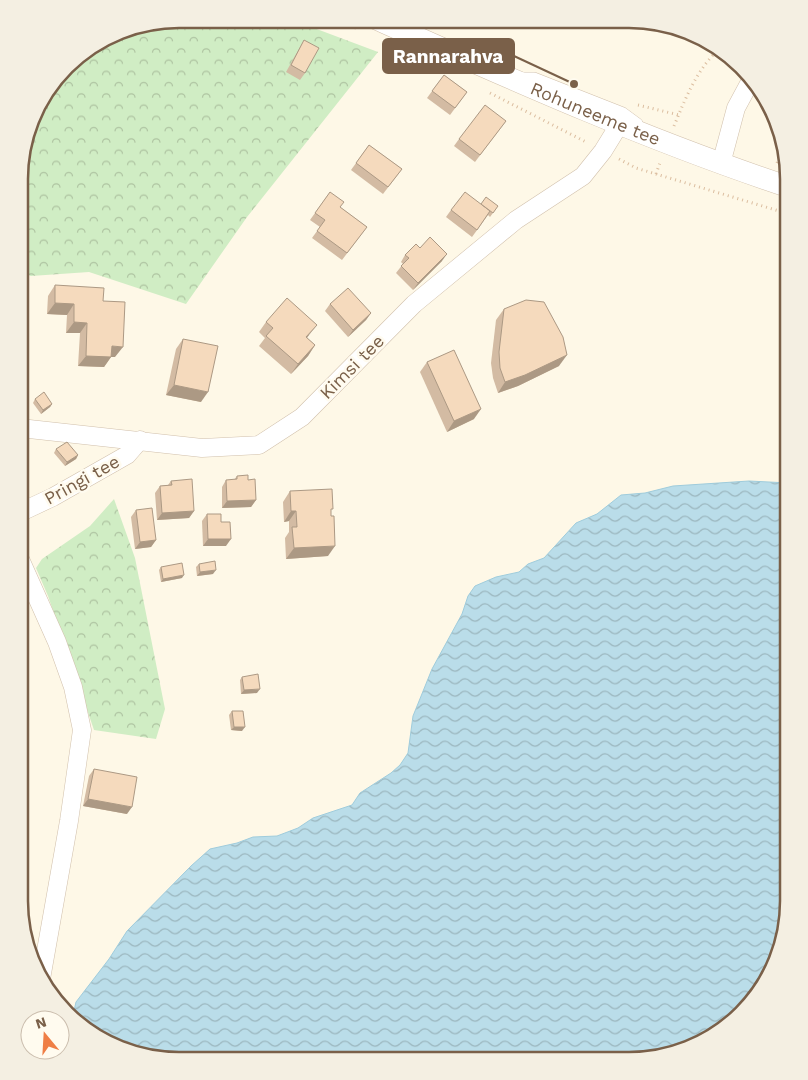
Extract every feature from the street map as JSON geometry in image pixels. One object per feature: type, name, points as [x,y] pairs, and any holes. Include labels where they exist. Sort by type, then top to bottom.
[{"type":"street","name":"Rohuneeme tee","points":[[396,28],[619,125],[721,164],[780,184]]},
{"type":"street","points":[[721,164],[736,108],[748,85]]},
{"type":"street","name":"Kimsi tee","points":[[28,429],[202,448],[260,445],[302,417],[414,304],[516,220],[583,176],[603,151],[619,125]]},
{"type":"street","name":"Pringi tee","points":[[28,509],[54,497],[127,455],[140,440]]},
{"type":"street","points":[[28,578],[60,651],[73,687],[82,730],[69,821],[42,967]]},
{"type":"lane","points":[[504,76],[534,77],[623,112],[667,143]]},
{"type":"path","points":[[656,174],[692,83],[714,53]]},
{"type":"path","points":[[603,151],[636,168],[780,211]]},
{"type":"green space","points":[[168,28],[314,28],[378,52],[247,217],[186,304],[89,272],[28,275],[28,178],[30,149],[35,130],[48,103],[59,86],[79,65],[103,48],[130,35]]},
{"type":"green space","points":[[114,499],[135,558],[165,709],[156,739],[94,730],[48,596],[36,568],[42,559],[90,526]]},
{"type":"water","points":[[749,481],[780,483],[780,912],[773,950],[765,969],[755,986],[729,1015],[697,1037],[678,1045],[650,1051],[178,1052],[158,1051],[120,1041],[86,1021],[74,1010],[76,1002],[109,959],[127,931],[210,849],[253,837],[277,836],[298,828],[313,818],[352,805],[360,793],[400,765],[408,753],[413,716],[432,669],[462,614],[468,596],[475,586],[496,577],[519,572],[528,564],[544,558],[576,523],[597,514],[621,495],[645,493],[673,486]]},
{"type":"building","points":[[304,40],[319,48],[305,73],[291,65]]},
{"type":"building","points":[[444,75],[467,92],[455,108],[432,91]]},
{"type":"building","points":[[485,105],[506,121],[480,155],[459,139]]},
{"type":"building","points":[[369,145],[402,169],[388,187],[356,163]]},
{"type":"building","points":[[330,192],[344,202],[340,207],[367,227],[347,253],[317,231],[325,220],[315,213]]},
{"type":"building","points":[[465,192],[490,211],[477,230],[451,210]]},
{"type":"building","points":[[486,197],[498,206],[493,213],[481,204]]},
{"type":"building","points":[[430,237],[447,254],[418,283],[401,266],[409,258],[405,255],[416,244],[420,248]]},
{"type":"building","points":[[55,285],[104,288],[103,301],[125,302],[123,347],[112,346],[111,357],[86,356],[87,323],[74,322],[74,304],[55,303]]},
{"type":"building","points":[[348,288],[371,313],[353,330],[330,304]]},
{"type":"building","points":[[287,298],[317,325],[306,337],[315,345],[298,364],[266,336],[273,328],[266,322]]},
{"type":"building","points":[[526,300],[544,302],[563,337],[567,355],[525,375],[505,382],[500,368],[499,352],[504,309]]},
{"type":"building","points":[[183,339],[218,346],[208,392],[174,385]]},
{"type":"building","points":[[454,350],[481,409],[454,421],[427,362]]},
{"type":"building","points":[[44,392],[52,404],[43,410],[35,399]]},
{"type":"building","points":[[67,442],[78,455],[67,462],[56,449]]},
{"type":"building","points":[[248,475],[248,480],[255,479],[256,500],[227,501],[226,480]]},
{"type":"building","points":[[192,479],[194,511],[162,513],[160,486],[172,485],[171,481]]},
{"type":"building","points":[[332,489],[333,509],[331,509],[331,516],[334,516],[335,546],[294,548],[292,527],[297,527],[296,511],[291,511],[290,491]]},
{"type":"building","points":[[152,508],[156,540],[140,542],[136,510]]},
{"type":"building","points":[[207,514],[221,514],[221,522],[230,522],[231,539],[208,539]]},
{"type":"building","points":[[215,561],[216,570],[200,572],[199,564]]},
{"type":"building","points":[[182,563],[184,575],[163,579],[161,567]]},
{"type":"building","points":[[258,674],[260,689],[244,690],[242,677]]},
{"type":"building","points":[[232,711],[243,711],[245,727],[234,727]]},
{"type":"building","points":[[94,769],[137,777],[132,807],[88,799]]},
{"type":"place","name":"Rannarahva","points":[[574,84]]}]
